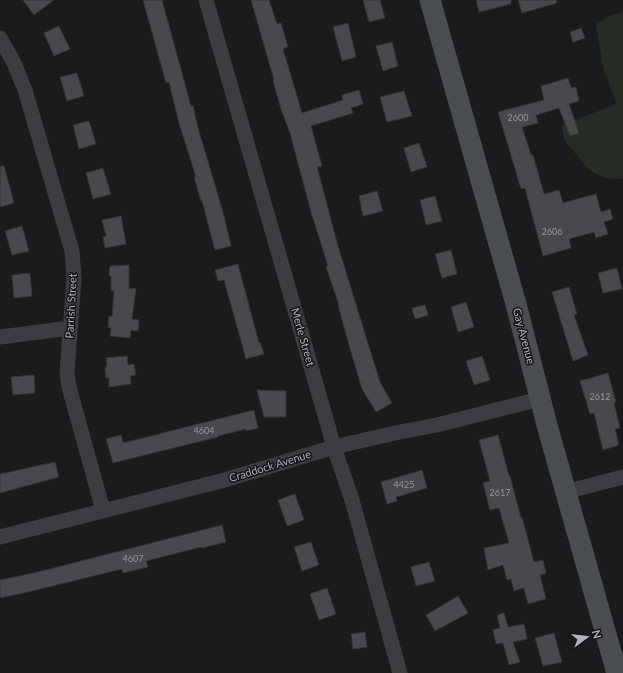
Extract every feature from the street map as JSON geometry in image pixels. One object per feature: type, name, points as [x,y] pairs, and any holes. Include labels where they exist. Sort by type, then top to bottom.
[{"type":"street","name":"Merle Street","points":[[206,0],[334,447],[352,500],[400,673]]},
{"type":"street","name":"Gay Avenue","points":[[430,0],[514,297],[565,492],[617,673]]},
{"type":"street","name":"Parrish Street","points":[[0,38],[14,63],[25,90],[72,251],[74,279],[67,372],[69,387],[103,510]]},
{"type":"street","points":[[0,337],[70,328]]},
{"type":"street","name":"Craddock Avenue","points":[[0,537],[221,481],[334,447],[437,425],[540,399]]},
{"type":"street","points":[[565,492],[623,477]]},
{"type":"shaded area","points":[[623,12],[623,179],[604,178],[589,170],[564,140],[562,125],[617,104],[603,68],[596,24],[611,15]]},
{"type":"building","points":[[23,0],[54,0],[34,15]]},
{"type":"building","points":[[143,0],[162,0],[191,106],[193,105],[231,246],[215,250],[169,82],[166,83]]},
{"type":"building","points":[[251,0],[269,0],[277,24],[281,23],[288,47],[283,49],[302,113],[343,100],[342,95],[359,90],[363,104],[351,108],[353,113],[311,126],[322,166],[317,167],[338,246],[380,382],[392,403],[376,412],[362,389]]},
{"type":"building","points":[[363,0],[380,0],[385,18],[369,22]]},
{"type":"building","points":[[476,0],[511,0],[511,4],[479,12]]},
{"type":"building","points":[[518,0],[556,0],[557,3],[522,13]]},
{"type":"building","points":[[348,23],[356,57],[342,61],[333,27]]},
{"type":"building","points":[[59,26],[70,49],[54,56],[44,33]]},
{"type":"building","points":[[581,28],[585,38],[573,42],[570,32]]},
{"type":"building","points":[[392,42],[398,66],[383,71],[376,46]]},
{"type":"building","points":[[77,73],[84,96],[67,101],[60,77]]},
{"type":"building","points":[[568,78],[571,88],[576,87],[579,101],[569,104],[579,133],[570,136],[559,108],[536,115],[538,123],[522,127],[531,155],[533,155],[544,194],[559,190],[563,203],[596,194],[601,212],[610,209],[613,219],[604,222],[608,234],[596,238],[594,232],[569,239],[571,248],[543,256],[525,188],[521,189],[498,112],[544,100],[541,86]]},
{"type":"building","points":[[404,91],[412,116],[387,122],[380,97]]},
{"type":"building","points":[[89,121],[96,144],[79,149],[73,125]]},
{"type":"building","points":[[419,143],[427,167],[411,172],[404,148]]},
{"type":"building","points":[[0,166],[4,166],[14,203],[0,207]]},
{"type":"building","points":[[103,168],[111,194],[93,199],[86,173]]},
{"type":"building","points":[[377,191],[383,211],[363,216],[359,196]]},
{"type":"building","points":[[435,196],[442,221],[426,225],[420,200]]},
{"type":"building","points":[[121,216],[126,244],[105,248],[103,237],[106,236],[102,220]]},
{"type":"building","points":[[22,226],[29,251],[12,255],[5,231]]},
{"type":"building","points":[[451,250],[457,274],[442,278],[435,254]]},
{"type":"building","points":[[238,264],[259,343],[260,342],[264,354],[246,359],[224,280],[218,281],[215,270]]},
{"type":"building","points":[[129,265],[129,289],[136,288],[132,319],[139,320],[138,331],[131,330],[130,338],[110,336],[111,328],[108,327],[109,316],[112,317],[114,291],[111,291],[111,276],[109,276],[110,266]]},
{"type":"building","points":[[617,268],[622,289],[603,293],[598,273]]},
{"type":"building","points":[[30,273],[32,296],[14,298],[12,275]]},
{"type":"building","points":[[569,287],[577,314],[574,315],[588,355],[573,361],[552,292]]},
{"type":"building","points":[[466,302],[474,327],[458,332],[451,307]]},
{"type":"building","points":[[425,305],[428,315],[415,319],[412,308]]},
{"type":"building","points":[[127,356],[128,365],[134,364],[136,375],[130,376],[131,384],[109,387],[109,378],[106,378],[106,358]]},
{"type":"building","points":[[482,356],[490,380],[474,385],[466,361]]},
{"type":"building","points":[[608,373],[616,402],[614,403],[620,428],[615,429],[619,445],[603,450],[594,413],[590,414],[580,381]]},
{"type":"building","points":[[34,375],[35,393],[13,395],[11,377]]},
{"type":"building","points":[[257,390],[286,391],[286,417],[264,417]]},
{"type":"building","points":[[254,410],[258,428],[246,431],[246,429],[113,463],[106,439],[121,435],[123,443]]},
{"type":"building","points":[[498,435],[534,562],[543,560],[546,573],[540,575],[546,599],[528,604],[524,588],[514,591],[511,579],[507,580],[503,565],[488,570],[484,548],[509,543],[499,508],[490,510],[483,483],[490,481],[479,440]]},
{"type":"building","points":[[55,462],[59,477],[0,493],[0,474]]},
{"type":"building","points":[[422,470],[427,488],[396,497],[397,501],[387,504],[381,482]]},
{"type":"building","points":[[295,494],[304,520],[287,526],[278,500]]},
{"type":"building","points":[[222,525],[226,542],[146,561],[148,567],[123,573],[122,569],[0,598],[0,580],[38,572]]},
{"type":"building","points":[[311,542],[319,565],[302,571],[294,547]]},
{"type":"building","points":[[429,562],[435,581],[416,586],[411,567]]},
{"type":"building","points":[[327,588],[336,614],[319,620],[310,594]]},
{"type":"building","points":[[458,596],[468,613],[435,631],[426,615]]},
{"type":"building","points":[[504,613],[508,627],[524,624],[527,639],[513,642],[520,662],[509,665],[503,643],[496,644],[493,630],[500,628],[497,615]]},
{"type":"building","points":[[365,632],[367,647],[353,649],[351,634]]},
{"type":"building","points":[[554,633],[562,662],[543,666],[535,638]]}]
